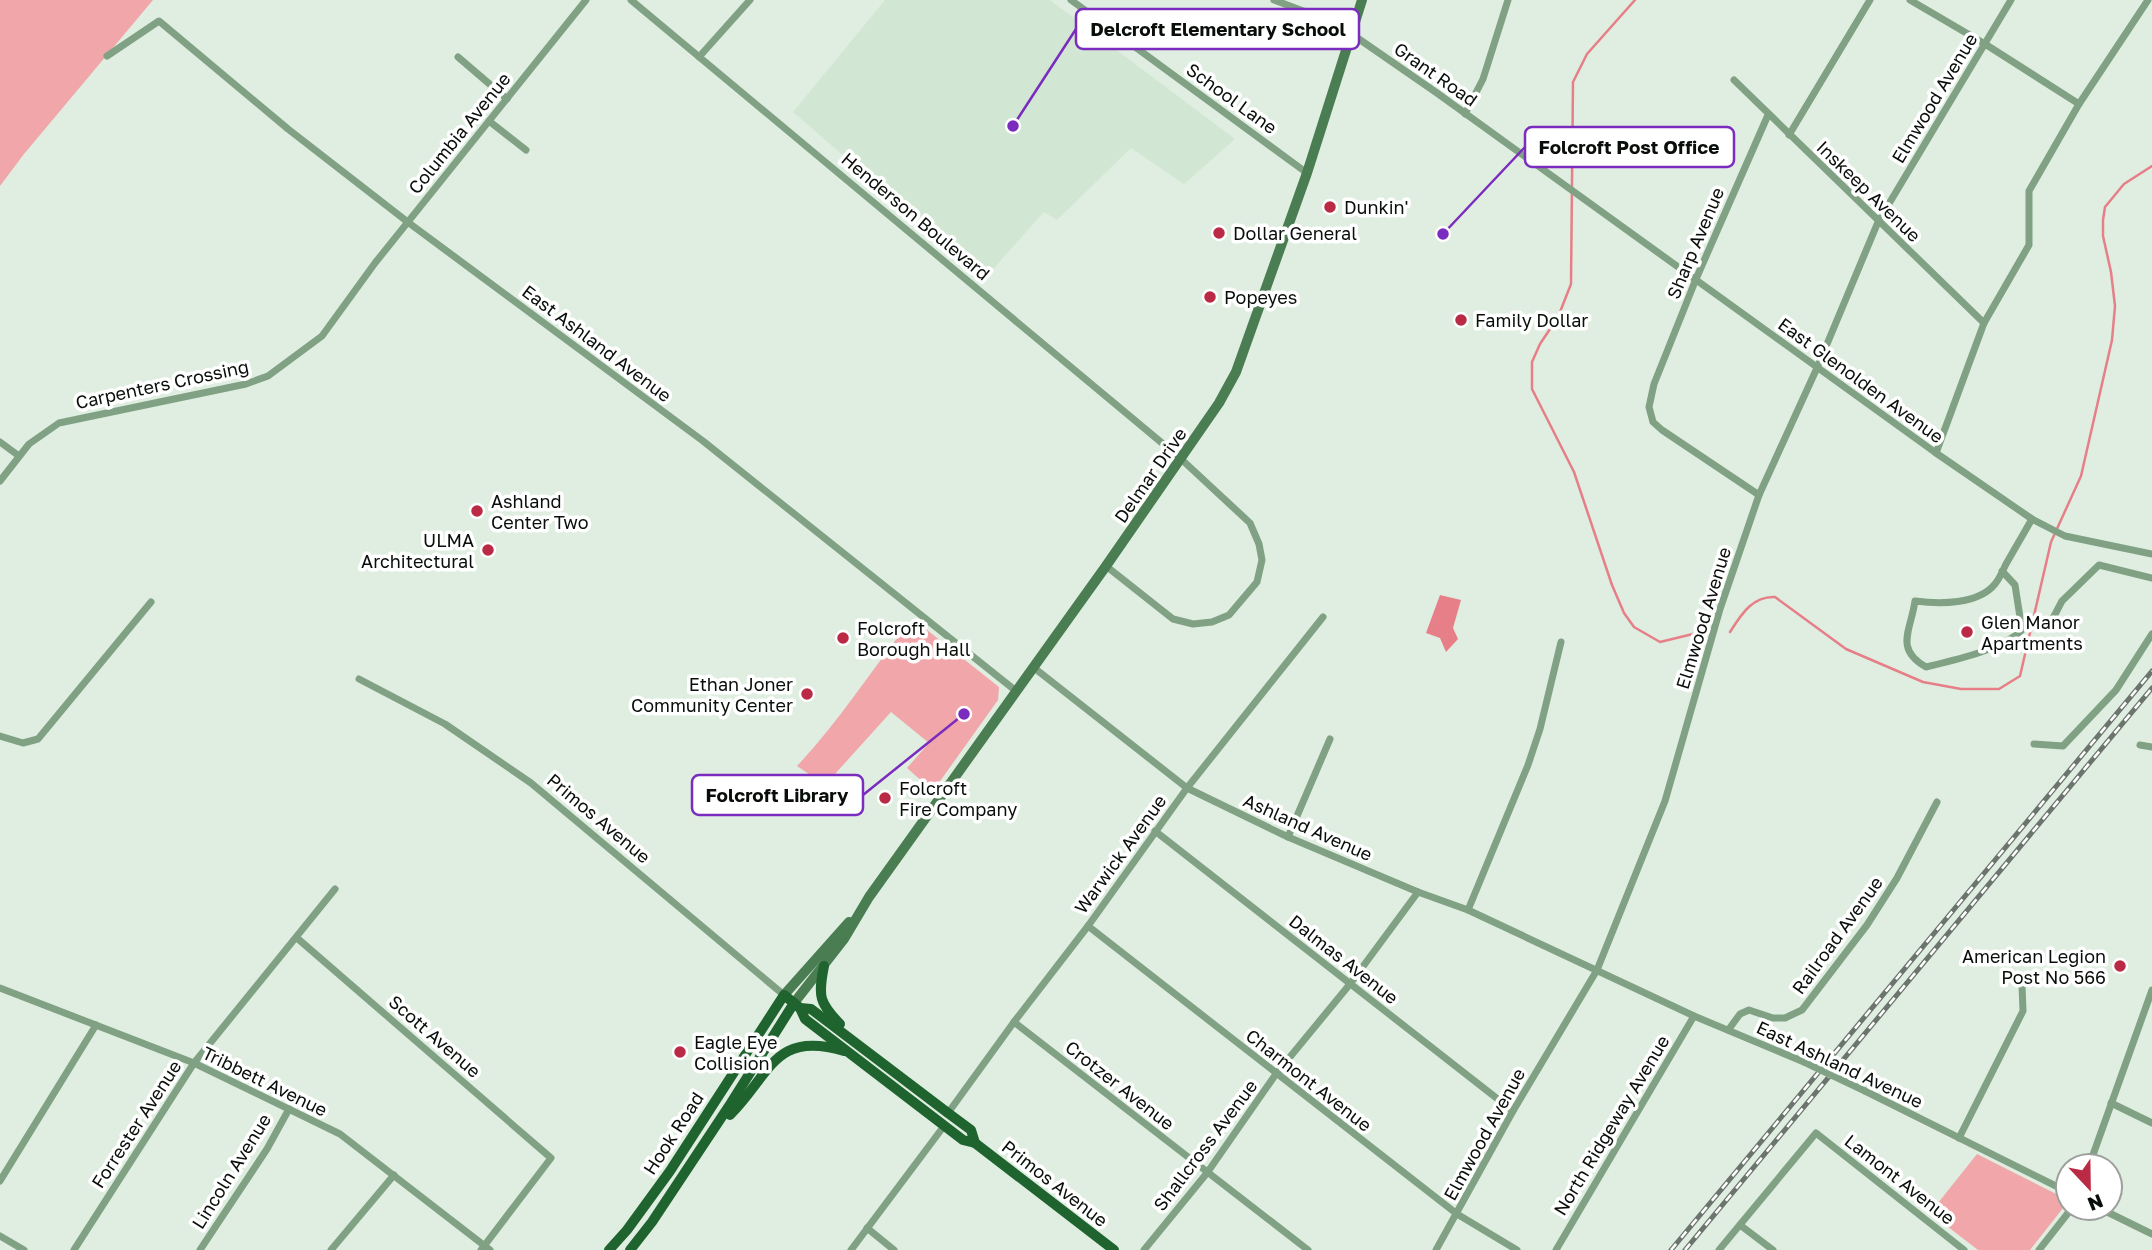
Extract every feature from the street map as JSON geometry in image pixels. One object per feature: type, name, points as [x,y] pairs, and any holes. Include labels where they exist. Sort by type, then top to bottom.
[{"type":"main road","points":[[824,966],[820,986],[822,1003],[856,1042]]},
{"type":"main road","name":"Primos Avenue","points":[[783,995],[797,1006],[805,1019],[963,1140],[975,1143],[1101,1245],[1114,1250]]},
{"type":"main road","name":"Hook Road","points":[[609,1250],[670,1171],[783,995]]},
{"type":"main road","name":"Primos Avenue","points":[[797,1006],[811,1009],[971,1130],[975,1143]]},
{"type":"main road","name":"Hook Road","points":[[630,1250],[652,1222],[797,1006]]},
{"type":"main road","points":[[715,1128],[744,1100],[771,1064],[784,1053],[807,1044],[849,1052]]},
{"type":"street","name":"Columbia Avenue","points":[[358,286],[586,0]]},
{"type":"street","name":"Henderson Boulevard","points":[[631,0],[1180,458],[1250,523],[1259,544],[1262,561],[1257,582],[1229,615],[1212,622],[1193,624],[1173,619],[1106,566]]},
{"type":"street","points":[[699,57],[750,0]]},
{"type":"street","name":"School Lane","points":[[1070,0],[1307,173]]},
{"type":"street","name":"Grant Road","points":[[1274,0],[1335,23],[1571,192]]},
{"type":"street","name":"Delmar Drive","points":[[783,995],[858,913],[1219,403],[1236,373],[1307,173],[1362,0]]},
{"type":"street","points":[[1465,114],[1483,79],[1508,0]]},
{"type":"street","points":[[1789,135],[1870,0]]},
{"type":"street","points":[[1910,0],[2079,104]]},
{"type":"street","name":"Elmwood Avenue","points":[[1436,1250],[1513,1111],[1597,970],[1665,801],[1720,610],[1759,495],[1817,368],[1878,222],[2011,0]]},
{"type":"street","points":[[1936,453],[1984,323],[2029,245],[2029,191],[2079,104],[2148,0]]},
{"type":"street","name":"East Ashland Avenue","points":[[107,56],[159,21],[288,130],[703,441],[1016,691]]},
{"type":"street","points":[[458,57],[507,99]]},
{"type":"street","name":"Inskeep Avenue","points":[[1734,80],[1984,323]]},
{"type":"street","name":"Sharp Avenue","points":[[1759,495],[1653,422],[1649,407],[1654,384],[1696,279],[1768,115]]},
{"type":"street","points":[[489,121],[526,150]]},
{"type":"street","name":"East Glenolden Avenue","points":[[1571,192],[2032,519],[2065,536],[2152,554]]},
{"type":"street","name":"Carpenters Crossing","points":[[0,481],[29,444],[59,423],[246,384],[268,376],[322,336],[358,286]]},
{"type":"street","points":[[0,442],[19,456]]},
{"type":"street","points":[[2002,571],[2015,584],[2022,630],[2012,640],[1926,667],[1914,660],[1908,652],[1907,635],[1915,601],[1941,604],[1971,599],[1994,586],[2002,571],[2032,519]]},
{"type":"street","points":[[2052,620],[2062,601],[2099,565],[2152,578]]},
{"type":"street","points":[[0,736],[23,744],[38,739],[151,602]]},
{"type":"street","name":"Warwick Avenue","points":[[948,1113],[1187,788],[1323,617]]},
{"type":"street","points":[[2034,744],[2063,746],[2116,690],[2152,634]]},
{"type":"street","points":[[1468,910],[1528,765],[1540,729],[1561,642]]},
{"type":"street","name":"Ashland Avenue","points":[[1033,667],[1187,788],[1288,837],[1418,892],[1468,910],[1597,970]]},
{"type":"street","name":"Primos Avenue","points":[[359,678],[445,724],[531,783],[783,995]]},
{"type":"street","points":[[1288,837],[1330,739]]},
{"type":"street","points":[[2140,745],[2152,747]]},
{"type":"street","name":"Railroad Avenue","points":[[1729,1029],[1740,1014],[1749,1010],[1773,1018],[1785,1018],[1802,1010],[1867,925],[1897,878],[1937,802]]},
{"type":"street","name":"Dalmas Avenue","points":[[1155,831],[1513,1111]]},
{"type":"street","name":"Forrester Avenue","points":[[74,1250],[194,1063],[335,889]]},
{"type":"street","name":"Shallcross Avenue","points":[[1144,1250],[1207,1173],[1276,1074],[1350,984],[1418,892]]},
{"type":"street","name":"Delmar Drive","points":[[797,1006],[844,939],[858,913]]},
{"type":"street","name":"Charmont Avenue","points":[[1088,926],[1457,1214],[1517,1250]]},
{"type":"street","name":"Scott Avenue","points":[[297,938],[551,1158],[486,1249]]},
{"type":"street","name":"East Ashland Avenue","points":[[1597,970],[1694,1016],[1804,1062],[2054,1185]]},
{"type":"street","points":[[1959,1138],[2023,1011],[2022,985]]},
{"type":"street","name":"Tribbett Avenue","points":[[0,988],[194,1063],[340,1135],[486,1249]]},
{"type":"street","points":[[2093,1152],[2150,1004],[2152,990]]},
{"type":"street","name":"North Ridgeway Avenue","points":[[1556,1250],[1694,1016]]},
{"type":"street","name":"Crotzer Avenue","points":[[1014,1022],[1308,1250]]},
{"type":"street","points":[[0,1181],[96,1025]]},
{"type":"street","points":[[2111,1103],[2152,1124]]},
{"type":"street","name":"Lincoln Avenue","points":[[200,1250],[267,1149],[289,1109]]},
{"type":"street","points":[[851,1250],[944,1126]]},
{"type":"street","name":"Lamont Avenue","points":[[1741,1225],[1816,1133],[1964,1250]]},
{"type":"street","points":[[331,1250],[394,1175]]},
{"type":"street","points":[[2124,1220],[2152,1234]]},
{"type":"street","points":[[2039,1250],[2061,1222]]},
{"type":"street","points":[[1719,1250],[1741,1225],[1773,1250]]},
{"type":"street","points":[[867,1228],[894,1250]]},
{"type":"street","points":[[0,1236],[24,1250]]},
{"type":"shaded area","points":[[0,0],[153,0],[0,186]]},
{"type":"shaded area","points":[[885,0],[1050,0],[1235,139],[1184,184],[1131,148],[1057,220],[1044,212],[985,278],[793,112]]},
{"type":"shaded area","points":[[1440,595],[1461,600],[1453,628],[1458,639],[1446,652],[1440,638],[1426,633]]},
{"type":"shaded area","points":[[909,623],[922,626],[999,687],[998,700],[933,791],[907,768],[929,743],[891,712],[825,785],[797,766],[827,732]]},
{"type":"shaded area","points":[[1977,1154],[2054,1193],[2054,1220],[2030,1250],[1978,1250],[1930,1213]]},
{"type":"waterway","points":[[1635,0],[1587,54],[1573,82],[1571,284],[1558,317],[1532,362],[1532,389],[1574,472],[1624,613],[1634,627],[1660,642],[1701,632]]},
{"type":"waterway","points":[[1730,632],[1754,603],[1775,597],[1846,649],[1923,682],[1961,689],[1999,689],[2020,676],[2051,542],[2081,476],[2112,340],[2115,306],[2103,236],[2105,207],[2124,184],[2152,166]]},
{"type":"railway","points":[[1671,1250],[2152,671]]},
{"type":"railway","points":[[1685,1250],[2152,688]]},
{"type":"place","name":"Delcroft Elementary School","points":[[1013,126]]},
{"type":"place","name":"Dunkin'","points":[[1330,207]]},
{"type":"place","name":"Dollar General","points":[[1219,233]]},
{"type":"place","name":"Folcroft Post Office","points":[[1443,234]]},
{"type":"place","name":"Popeyes","points":[[1210,297]]},
{"type":"place","name":"Family Dollar","points":[[1461,320]]},
{"type":"place","name":"Ashland Center Two","points":[[477,511]]},
{"type":"place","name":"ULMA Architectural","points":[[488,550]]},
{"type":"place","name":"Glen Manor Apartments","points":[[1967,632]]},
{"type":"place","name":"Folcroft Borough Hall","points":[[843,638]]},
{"type":"place","name":"Ethan Joner Community Center","points":[[807,694]]},
{"type":"place","name":"Folcroft Library","points":[[964,714]]},
{"type":"place","name":"Folcroft Fire Company","points":[[885,798]]},
{"type":"place","name":"American Legion Post No 566","points":[[2120,966]]},
{"type":"place","name":"Eagle Eye Collision","points":[[680,1052]]}]
